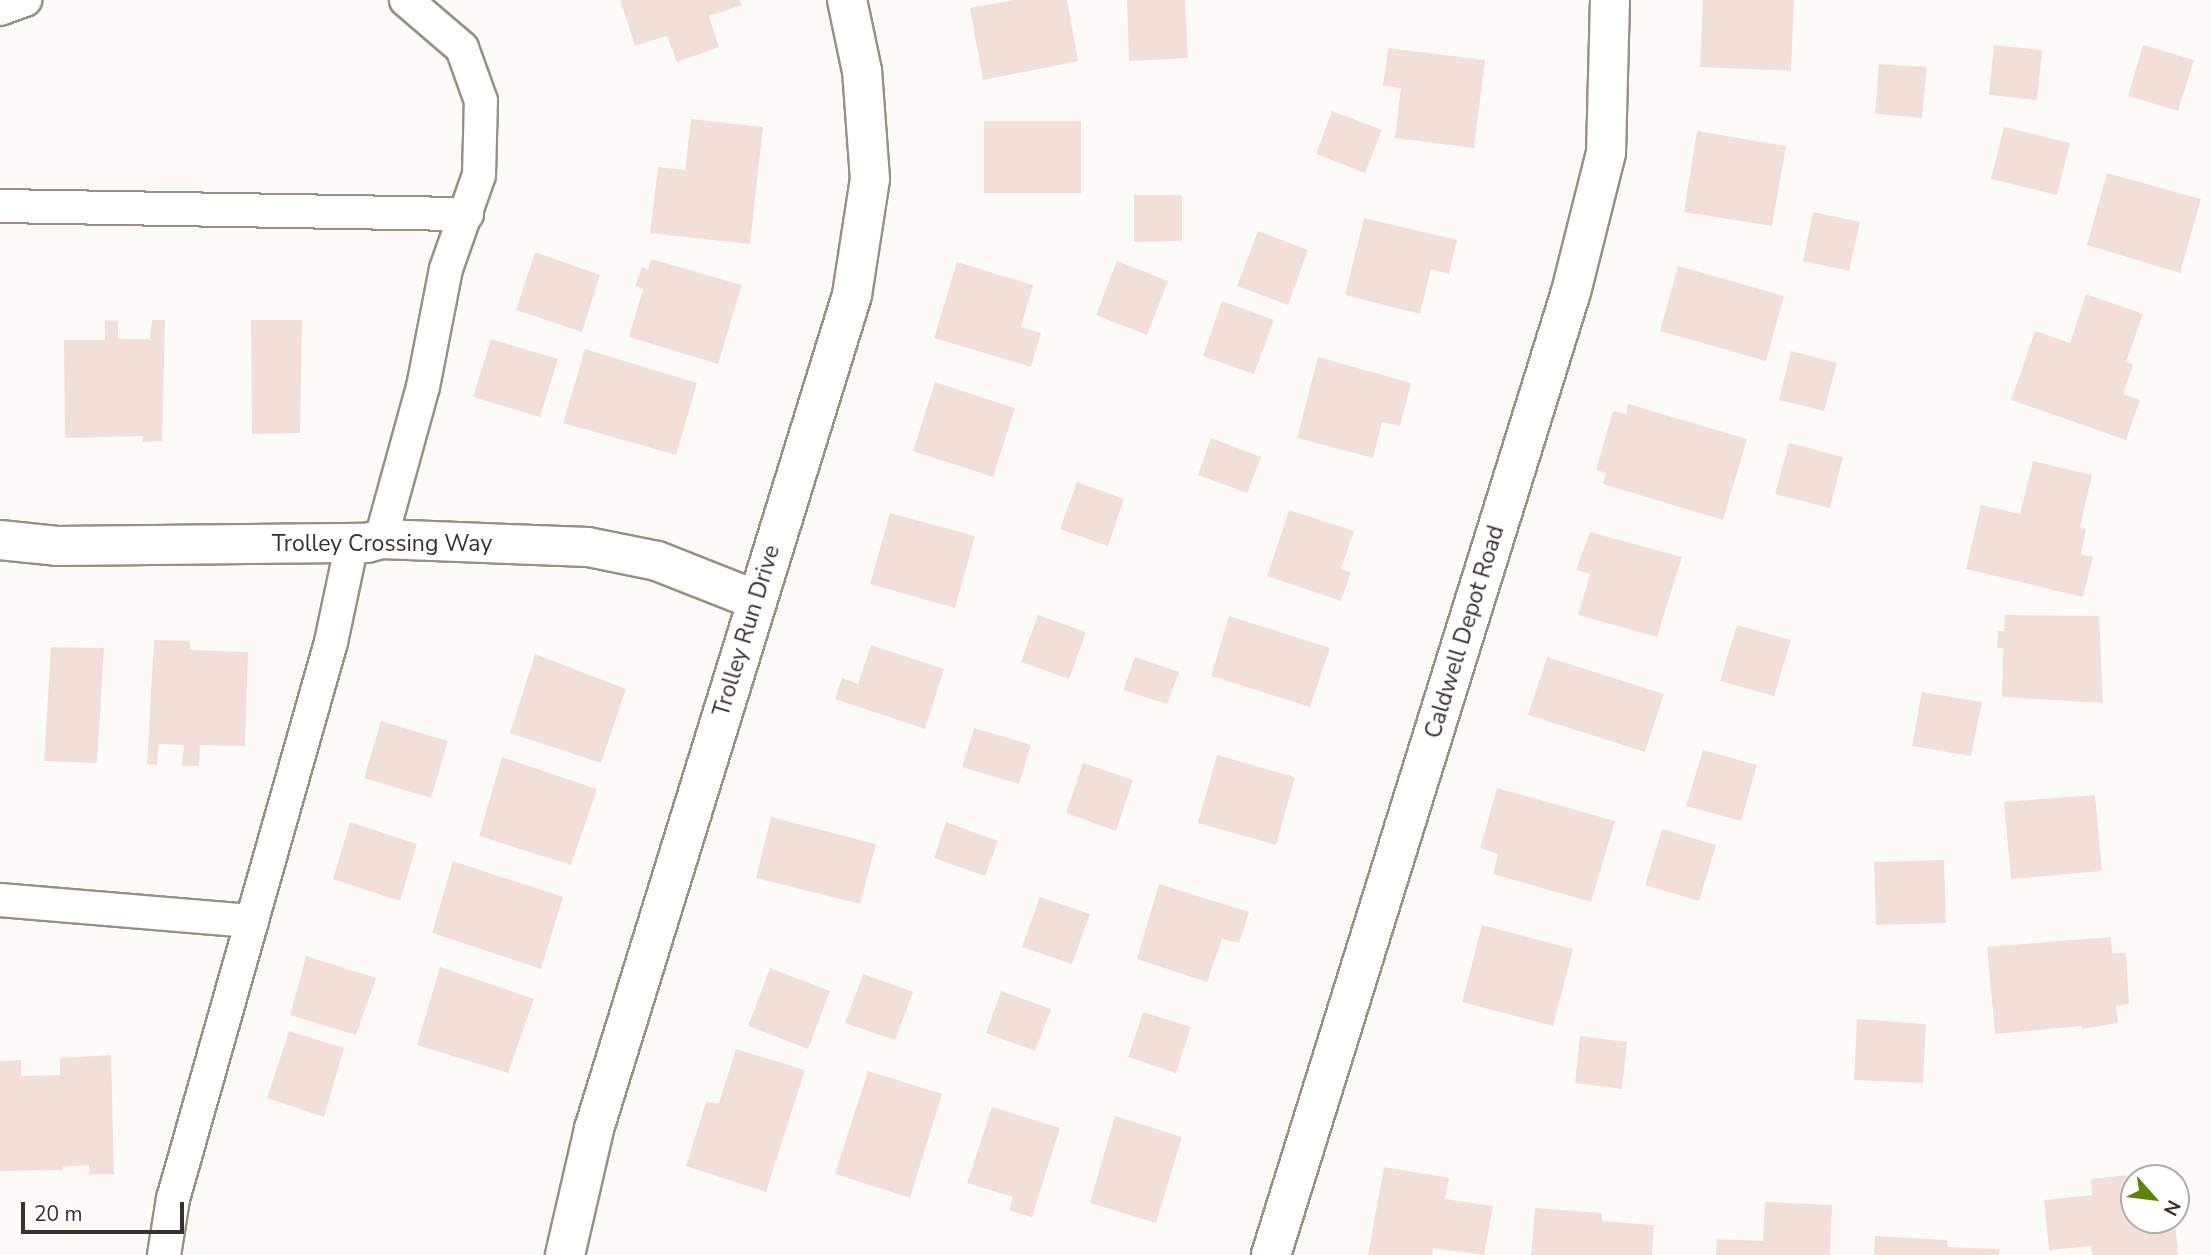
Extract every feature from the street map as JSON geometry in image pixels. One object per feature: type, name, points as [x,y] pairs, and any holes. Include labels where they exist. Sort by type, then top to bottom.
[{"type":"street","name":"Trolley Run Drive","points":[[565,1255],[594,1129],[852,295],[870,179],[862,71],[847,0]]},
{"type":"street","name":"Caldwell Depot Road","points":[[1271,1255],[1571,292],[1606,153],[1611,0]]},
{"type":"street","name":"Trolley Crossing Way","points":[[0,540],[57,546],[366,541],[588,547],[657,561],[756,600]]},
{"type":"lane","points":[[0,9],[25,0]]},
{"type":"lane","points":[[164,1255],[173,1199],[331,642],[423,387],[446,269],[479,175],[481,101],[463,48],[405,0]]},
{"type":"lane","points":[[0,206],[467,214]]},
{"type":"lane","points":[[0,900],[252,921]]},
{"type":"building","points":[[620,0],[740,0],[742,5],[709,16],[719,47],[677,62],[667,36],[635,46]]},
{"type":"building","points":[[1013,0],[1067,0],[1078,61],[983,80],[970,8]]},
{"type":"building","points":[[1127,0],[1185,0],[1188,58],[1129,61]]},
{"type":"building","points":[[1703,0],[1794,0],[1791,71],[1700,67]]},
{"type":"building","points":[[1994,45],[2042,50],[2037,100],[1989,95]]},
{"type":"building","points":[[2143,45],[2194,60],[2178,111],[2128,96]]},
{"type":"building","points":[[1388,48],[1485,60],[1474,148],[1395,138],[1401,88],[1383,86]]},
{"type":"building","points":[[1879,64],[1927,67],[1922,118],[1875,114]]},
{"type":"building","points":[[1332,111],[1382,130],[1365,173],[1316,154]]},
{"type":"building","points":[[691,119],[763,127],[750,244],[650,233],[658,167],[685,170]]},
{"type":"building","points":[[984,121],[1081,121],[1081,193],[984,193]]},
{"type":"building","points":[[2004,127],[2070,143],[2057,195],[1991,179]]},
{"type":"building","points":[[1697,131],[1786,146],[1772,226],[1684,212]]},
{"type":"building","points":[[2107,173],[2201,199],[2180,273],[2087,245]]},
{"type":"building","points":[[1134,195],[1182,195],[1182,241],[1134,242]]},
{"type":"building","points":[[1813,212],[1860,222],[1849,271],[1803,261]]},
{"type":"building","points":[[1364,218],[1457,240],[1449,274],[1431,269],[1420,314],[1345,295]]},
{"type":"building","points":[[1258,231],[1308,250],[1288,305],[1237,286]]},
{"type":"building","points":[[535,252],[600,275],[582,332],[516,310]]},
{"type":"building","points":[[651,259],[742,285],[718,364],[629,337],[643,289],[635,286],[642,267],[648,270]]},
{"type":"building","points":[[1117,261],[1168,281],[1147,335],[1096,315]]},
{"type":"building","points":[[957,262],[1033,285],[1021,327],[1041,333],[1031,367],[934,338]]},
{"type":"building","points":[[1678,266],[1784,296],[1766,361],[1660,331]]},
{"type":"building","points":[[2086,294],[2143,314],[2126,362],[2133,365],[2123,394],[2140,400],[2126,440],[2011,400],[2035,331],[2070,343]]},
{"type":"building","points":[[1222,301],[1274,320],[1254,374],[1203,356]]},
{"type":"building","points":[[105,320],[118,321],[118,339],[150,339],[152,320],[165,320],[162,441],[142,442],[143,436],[65,438],[64,340],[105,340]]},
{"type":"building","points":[[251,320],[302,320],[300,433],[252,434]]},
{"type":"building","points":[[491,339],[558,359],[540,417],[473,397]]},
{"type":"building","points":[[585,349],[697,383],[676,455],[563,423]]},
{"type":"building","points":[[1791,351],[1837,363],[1824,411],[1779,400]]},
{"type":"building","points":[[1318,357],[1411,383],[1400,426],[1382,422],[1373,458],[1297,438]]},
{"type":"building","points":[[935,382],[1015,408],[993,477],[913,451]]},
{"type":"building","points":[[1628,404],[1747,439],[1723,520],[1603,484],[1606,473],[1596,470],[1613,411],[1626,414]]},
{"type":"building","points":[[1211,438],[1261,457],[1247,493],[1198,475]]},
{"type":"building","points":[[1789,443],[1843,457],[1830,508],[1775,494]]},
{"type":"building","points":[[2033,461],[2092,475],[2080,527],[2086,529],[2081,554],[2093,557],[2083,597],[1966,569],[1981,505],[2020,514]]},
{"type":"building","points":[[1077,482],[1124,499],[1108,546],[1060,529]]},
{"type":"building","points":[[1289,510],[1354,531],[1341,569],[1351,572],[1341,601],[1267,576]]},
{"type":"building","points":[[890,513],[975,536],[955,608],[870,584]]},
{"type":"building","points":[[1590,532],[1682,557],[1657,637],[1578,615],[1590,574],[1576,570]]},
{"type":"building","points":[[1038,615],[1086,632],[1069,679],[1021,662]]},
{"type":"building","points":[[2005,615],[2099,616],[2103,703],[2002,697],[2003,648],[1997,648],[1998,631],[2004,631]]},
{"type":"building","points":[[1229,616],[1330,648],[1310,707],[1211,676]]},
{"type":"building","points":[[1737,625],[1791,640],[1774,696],[1720,681]]},
{"type":"building","points":[[154,640],[190,641],[190,650],[248,652],[245,746],[200,745],[199,766],[182,766],[184,745],[159,744],[157,765],[147,764]]},
{"type":"building","points":[[871,645],[944,669],[925,729],[835,699],[842,678],[858,684]]},
{"type":"building","points":[[51,647],[104,648],[97,763],[44,761]]},
{"type":"building","points":[[535,654],[626,689],[601,763],[510,733]]},
{"type":"building","points":[[1135,657],[1179,672],[1167,704],[1123,690]]},
{"type":"building","points":[[1547,657],[1664,694],[1645,752],[1528,715]]},
{"type":"building","points":[[1922,692],[1982,702],[1971,756],[1912,746]]},
{"type":"building","points":[[381,721],[448,741],[431,798],[364,778]]},
{"type":"building","points":[[974,728],[1031,745],[1019,784],[962,767]]},
{"type":"building","points":[[1703,750],[1757,765],[1741,821],[1686,806]]},
{"type":"building","points":[[1217,755],[1295,777],[1276,845],[1198,823]]},
{"type":"building","points":[[502,757],[597,789],[571,865],[479,836]]},
{"type":"building","points":[[1083,763],[1133,780],[1116,831],[1066,813]]},
{"type":"building","points":[[1497,788],[1615,821],[1591,902],[1493,874],[1498,854],[1480,848]]},
{"type":"building","points":[[2095,795],[2102,871],[2011,879],[2004,802]]},
{"type":"building","points":[[771,817],[876,844],[860,904],[756,878]]},
{"type":"building","points":[[350,822],[417,844],[400,901],[333,879]]},
{"type":"building","points":[[946,822],[998,841],[985,876],[934,858]]},
{"type":"building","points":[[1662,829],[1716,845],[1699,901],[1645,885]]},
{"type":"building","points":[[1944,860],[1946,923],[1876,925],[1874,862]]},
{"type":"building","points":[[453,861],[563,897],[541,969],[432,933]]},
{"type":"building","points":[[1159,884],[1249,912],[1239,943],[1222,939],[1207,982],[1137,959]]},
{"type":"building","points":[[1040,897],[1090,914],[1072,964],[1022,947]]},
{"type":"building","points":[[1482,925],[1573,949],[1553,1026],[1462,1002]]},
{"type":"building","points":[[2111,937],[2112,953],[2126,953],[2129,1004],[2116,1006],[2118,1023],[2082,1029],[2082,1026],[1995,1034],[1987,947]]},
{"type":"building","points":[[306,956],[376,978],[356,1035],[290,1015]]},
{"type":"building","points":[[440,967],[534,999],[508,1073],[417,1045]]},
{"type":"building","points":[[770,968],[830,991],[808,1049],[748,1026]]},
{"type":"building","points":[[863,974],[913,992],[895,1040],[845,1023]]},
{"type":"building","points":[[1001,991],[1051,1009],[1035,1051],[986,1033]]},
{"type":"building","points":[[1143,1012],[1191,1027],[1176,1073],[1128,1057]]},
{"type":"building","points":[[1857,1019],[1926,1024],[1923,1083],[1854,1080]]},
{"type":"building","points":[[289,1031],[344,1048],[324,1117],[267,1098]]},
{"type":"building","points":[[1580,1036],[1627,1042],[1622,1089],[1575,1083]]},
{"type":"building","points":[[736,1049],[805,1070],[766,1192],[686,1166],[706,1102],[719,1103]]},
{"type":"building","points":[[111,1055],[114,1174],[89,1175],[89,1165],[63,1167],[63,1170],[0,1171],[0,1061],[21,1060],[21,1076],[60,1075],[60,1058]]},
{"type":"building","points":[[868,1071],[942,1094],[910,1198],[835,1174]]},
{"type":"building","points":[[992,1107],[1060,1128],[1032,1217],[1009,1210],[1013,1197],[967,1183]]},
{"type":"building","points":[[1115,1116],[1182,1137],[1156,1223],[1090,1203]]},
{"type":"building","points":[[1384,1167],[1449,1178],[1445,1199],[1493,1206],[1484,1255],[1433,1248],[1432,1255],[1368,1255]]},
{"type":"building","points":[[2120,1176],[2120,1234],[2176,1234],[2178,1255],[2092,1255],[2091,1246],[2049,1250],[2044,1200],[2092,1195],[2091,1179]]},
{"type":"building","points":[[1765,1202],[1832,1205],[1830,1255],[1716,1255],[1717,1239],[1763,1241]]},
{"type":"building","points":[[1535,1208],[1602,1213],[1602,1221],[1654,1225],[1652,1255],[1531,1255]]},
{"type":"building","points":[[1875,1236],[1947,1240],[1948,1247],[2000,1249],[1999,1255],[1874,1255]]}]
